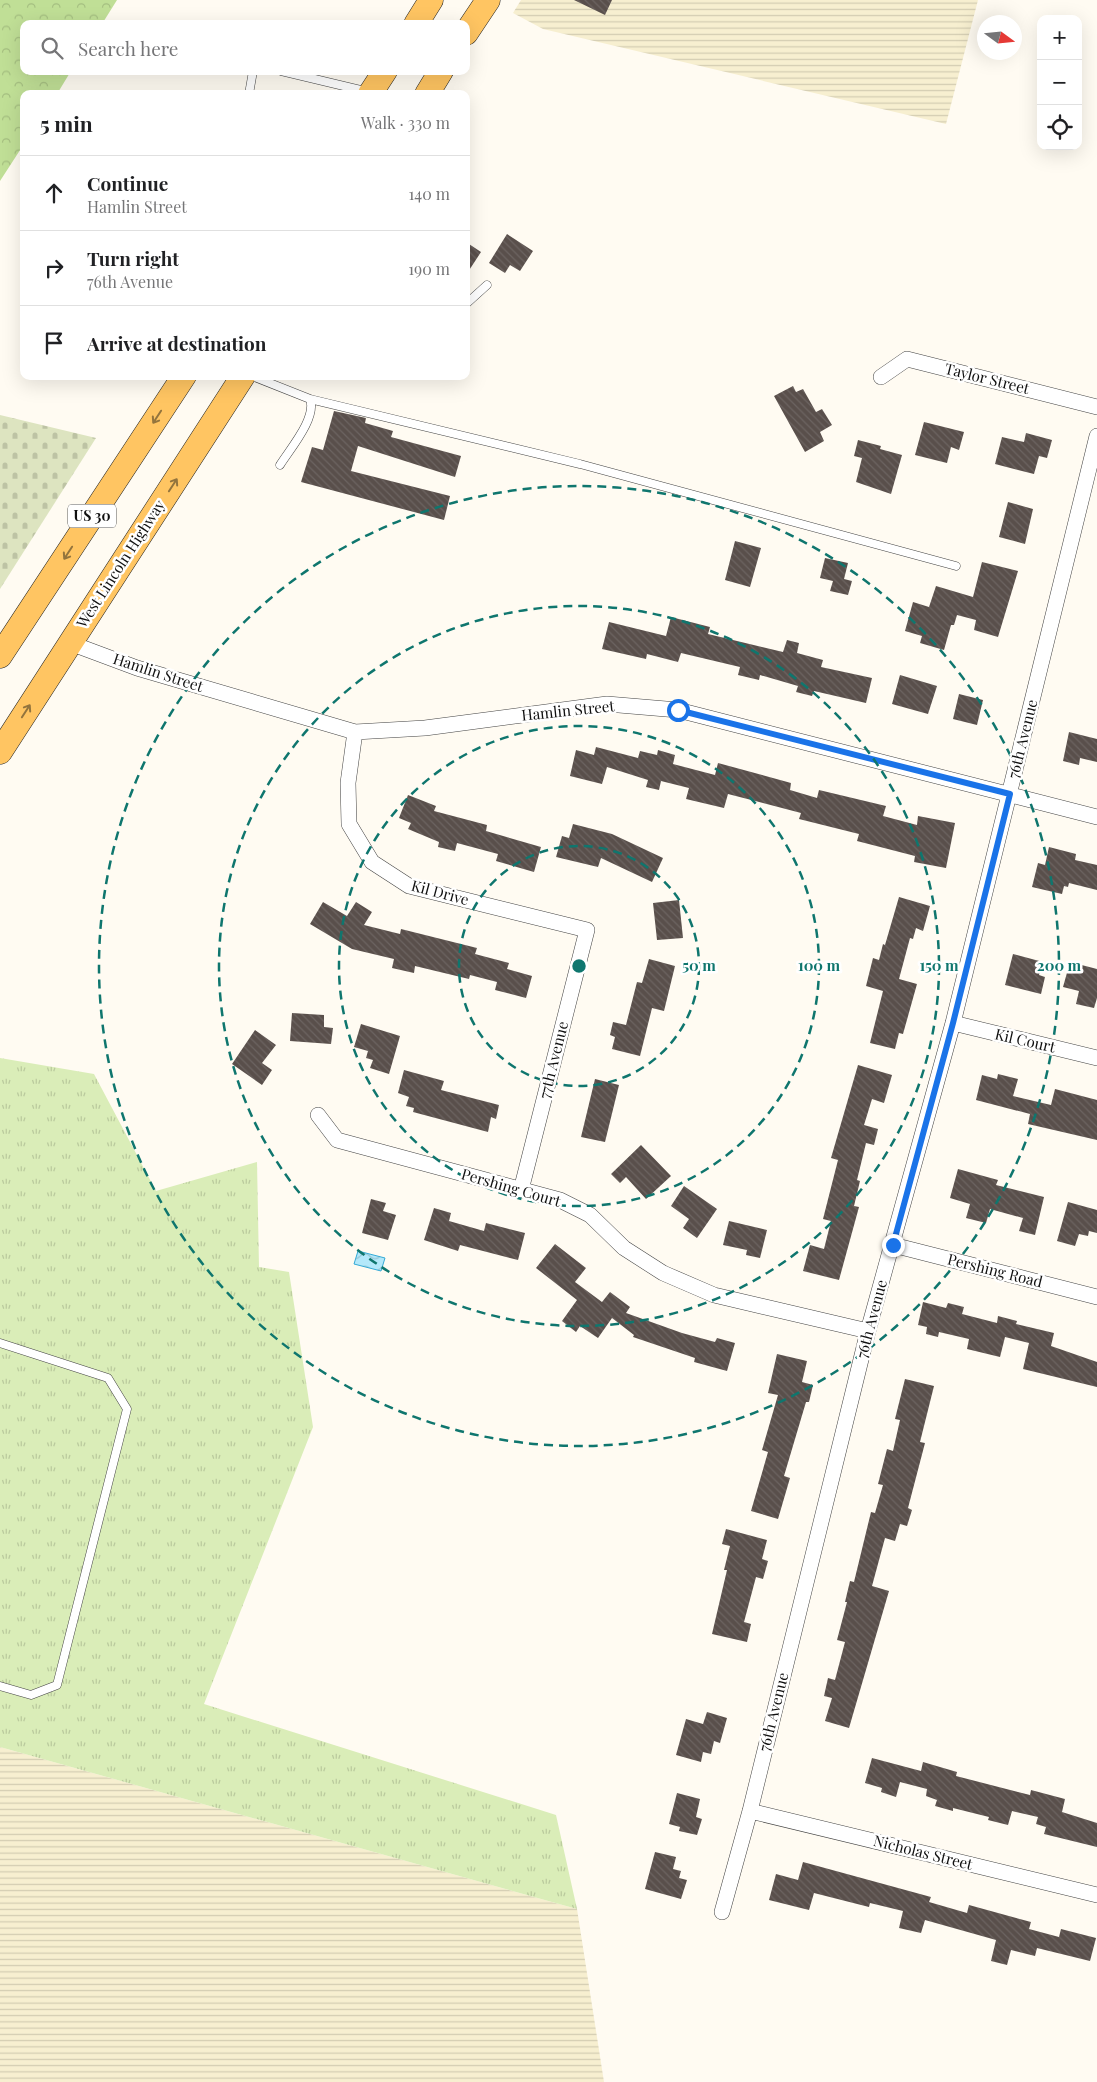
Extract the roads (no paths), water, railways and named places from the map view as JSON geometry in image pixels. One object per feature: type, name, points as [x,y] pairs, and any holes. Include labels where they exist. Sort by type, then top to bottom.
[{"type":"main road","points":[[470,27],[488,0]]},
{"type":"main road","points":[[373,90],[382,75]]},
{"type":"main road","points":[[429,90],[439,75]]},
{"type":"main road","name":"US 30","points":[[0,656],[181,380]]},
{"type":"main road","name":"West Lincoln Highway","points":[[0,752],[240,380]]},
{"type":"street","name":"Taylor Street","points":[[881,376],[907,359],[1097,407]]},
{"type":"street","name":"76th Avenue","points":[[722,1912],[750,1811],[868,1331],[953,1023],[1097,436]]},
{"type":"street","name":"Hamlin Street","points":[[70,643],[137,668],[355,732],[425,728],[607,704],[678,710],[1097,817]]},
{"type":"street","name":"Kil Drive","points":[[355,732],[348,783],[349,824],[372,862],[409,886],[588,930]]},
{"type":"street","name":"77th Avenue","points":[[521,1190],[588,930]]},
{"type":"street","name":"Kil Court","points":[[953,1023],[1097,1058]]},
{"type":"street","name":"Pershing Court","points":[[318,1115],[337,1140],[560,1200],[590,1215],[624,1248],[663,1273],[714,1295],[868,1331]]},
{"type":"street","name":"Pershing Road","points":[[893,1245],[1097,1297]]},
{"type":"street","name":"Nicholas Street","points":[[750,1811],[1097,1895]]},
{"type":"lane","points":[[250,90],[252,75]]},
{"type":"lane","points":[[297,75],[359,90]]},
{"type":"lane","points":[[470,300],[487,285]]},
{"type":"lane","points":[[262,380],[310,399],[580,464],[956,566]]},
{"type":"lane","points":[[280,466],[308,420],[312,406],[310,399]]},
{"type":"lane","points":[[0,1344],[108,1378],[127,1409],[57,1685],[31,1695],[0,1686]]},
{"type":"water","points":[[358,1251],[385,1258],[381,1271],[354,1264]]}]
